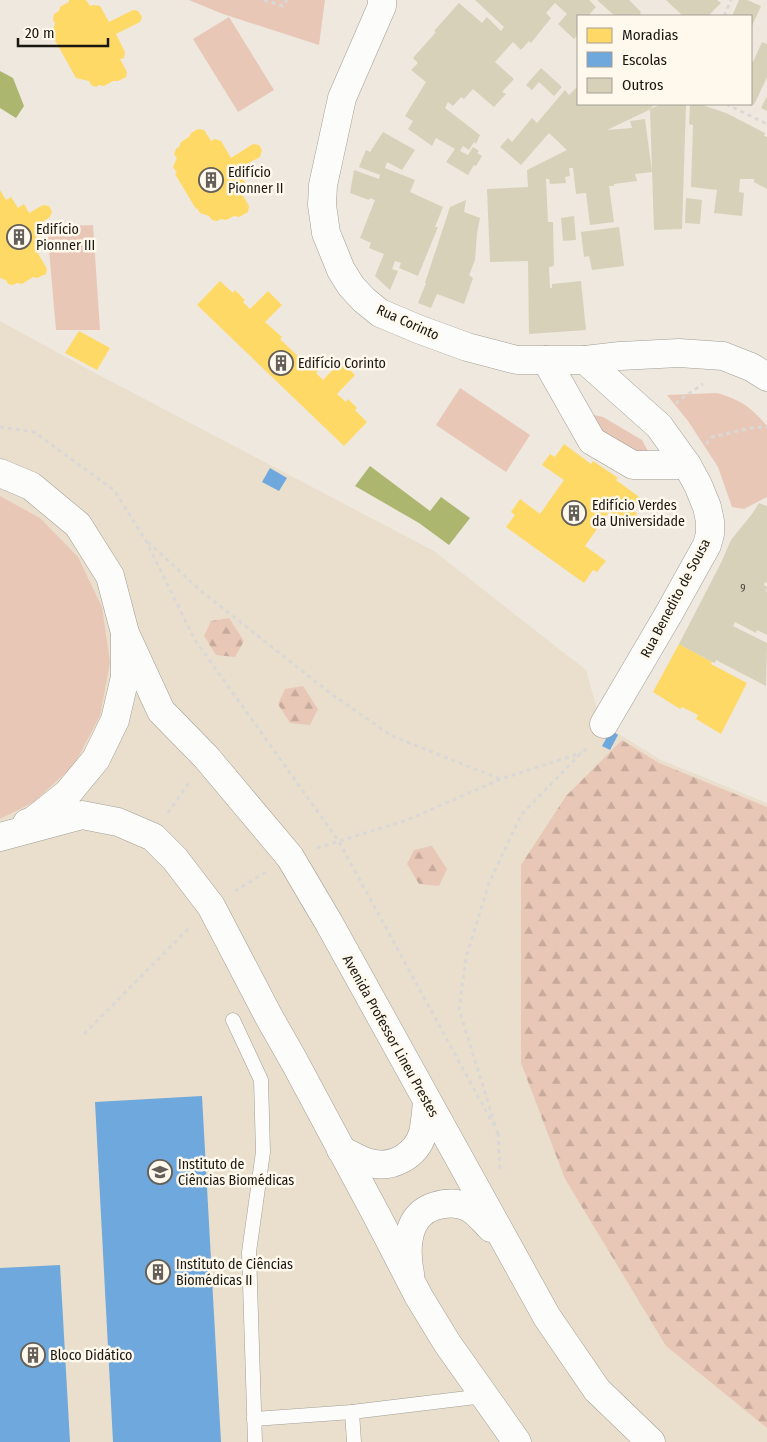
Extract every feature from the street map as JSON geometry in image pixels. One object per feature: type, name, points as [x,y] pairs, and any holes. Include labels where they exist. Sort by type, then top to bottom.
[{"type":"main road","name":"Rua Corinto","points":[[384,2],[342,98],[324,185],[322,205],[326,234],[340,270],[364,300],[380,313],[418,329],[467,347],[517,360],[585,360],[679,353],[723,356],[759,372]]},
{"type":"main road","points":[[546,360],[592,441],[633,465],[687,465]]},
{"type":"main road","name":"Rua Benedito de Sousa","points":[[585,360],[659,426],[687,465],[698,485],[707,507],[710,521],[710,534],[707,545],[604,724]]},
{"type":"main road","points":[[0,473],[31,486],[78,525],[110,576],[126,633],[125,677],[115,720],[96,759],[68,793],[34,820],[0,836]]},
{"type":"main road","name":"Avenida Professor Lineu Prestes","points":[[126,633],[161,711],[206,757],[290,857],[329,923],[504,1242],[547,1317],[582,1371],[597,1390],[651,1442]]},
{"type":"main road","points":[[0,836],[82,815],[118,822],[153,836],[175,859],[211,906],[412,1285],[447,1343],[517,1442]]},
{"type":"main road","points":[[341,1150],[368,1163],[382,1165],[396,1163],[417,1146],[423,1134],[427,1102]]},
{"type":"main road","points":[[412,1285],[407,1243],[413,1223],[426,1208],[446,1202],[466,1206],[476,1213],[504,1242]]},
{"type":"lane","points":[[233,1020],[261,1080],[263,1152],[249,1252],[255,1442]]},
{"type":"lane","points":[[254,1419],[352,1412],[484,1396]]},
{"type":"lane","points":[[352,1412],[354,1442]]},
{"type":"path","points":[[264,0],[283,6],[287,0]]},
{"type":"path","points":[[724,15],[731,0]]},
{"type":"path","points":[[728,105],[767,124]]},
{"type":"path","points":[[659,426],[679,400],[703,384],[759,372]]},
{"type":"path","points":[[0,427],[34,432],[114,490],[146,541],[195,640],[338,840],[498,1133]]},
{"type":"path","points":[[687,465],[712,437],[751,428],[767,427]]},
{"type":"path","points":[[146,541],[216,603],[330,693],[392,736],[501,779]]},
{"type":"path","points":[[500,1172],[498,1133],[459,1009],[466,958],[489,883],[521,815],[595,742],[604,724]]},
{"type":"path","points":[[84,1034],[211,906],[290,857],[338,840],[407,820],[501,779],[582,753]]},
{"type":"path","points":[[153,836],[206,757]]},
{"type":"shaded area","points":[[0,71],[13,78],[24,106],[16,118],[0,108]]},
{"type":"shaded area","points":[[0,321],[434,551],[586,670],[601,723],[661,760],[767,803],[767,1442],[0,1442]]},
{"type":"shaded area","points":[[370,466],[430,511],[441,497],[470,518],[449,545],[419,523],[355,486]]},
{"type":"green space","points":[[189,0],[325,0],[319,45],[223,14]]},
{"type":"green space","points":[[229,17],[274,90],[238,112],[193,39]]},
{"type":"green space","points":[[93,225],[100,330],[56,330],[47,227]]},
{"type":"green space","points":[[460,388],[530,435],[506,472],[436,425]]},
{"type":"green space","points":[[717,393],[733,398],[745,405],[767,426],[767,497],[744,509],[732,507],[718,467],[688,421],[667,395]]},
{"type":"green space","points":[[585,413],[603,417],[642,440],[650,455],[628,454],[595,434]]},
{"type":"green space","points":[[0,496],[40,518],[78,557],[102,607],[110,662],[100,716],[74,765],[34,802],[0,819]]},
{"type":"green space","points":[[229,618],[244,641],[235,657],[216,655],[204,636],[211,621]]},
{"type":"green space","points":[[303,686],[318,709],[310,725],[290,723],[278,704],[285,689]]},
{"type":"green space","points":[[622,740],[659,763],[767,807],[767,1428],[666,1346],[565,1179],[521,1063],[521,865],[566,796]]},
{"type":"green space","points":[[432,846],[447,869],[439,886],[419,884],[407,864],[414,850]]},
{"type":"building: Moradias","points":[[69,0],[86,0],[90,6],[100,6],[109,22],[133,10],[138,11],[142,17],[140,22],[116,34],[125,52],[124,58],[120,59],[127,72],[126,77],[104,86],[99,85],[96,87],[91,85],[89,81],[76,78],[52,35],[55,23],[53,20],[54,14]]},
{"type":"building: Moradias","name":"Edifício Pionner II","points":[[198,129],[204,130],[211,141],[215,139],[221,141],[231,158],[253,144],[259,145],[262,150],[260,157],[237,169],[247,186],[246,192],[242,194],[249,206],[248,212],[239,217],[234,216],[226,220],[221,219],[217,221],[200,213],[175,174],[177,173],[173,167],[177,158],[174,154],[176,149],[181,142]]},
{"type":"building: Moradias","name":"Edifício Pionner III","points":[[0,190],[6,200],[11,197],[18,208],[24,204],[29,213],[43,205],[49,206],[52,211],[50,217],[36,226],[41,235],[35,239],[40,247],[36,250],[47,269],[46,274],[37,278],[33,277],[22,284],[8,284],[6,280],[0,278]]},
{"type":"building: Moradias","name":"Edifício Corinto","points":[[220,281],[233,293],[235,290],[245,300],[243,302],[250,309],[268,291],[282,305],[265,322],[282,337],[280,339],[306,364],[308,362],[318,371],[316,373],[323,380],[341,361],[355,375],[337,394],[346,402],[348,399],[357,408],[355,410],[367,422],[344,446],[197,305]]},
{"type":"building: Moradias","points":[[79,331],[110,348],[97,370],[65,353]]},
{"type":"building: Moradias","name":"Edifício Verdes da Universidade","points":[[564,444],[591,464],[593,461],[618,478],[616,480],[642,499],[634,511],[637,514],[628,527],[609,512],[585,546],[606,561],[597,572],[593,570],[584,583],[506,527],[515,515],[511,512],[520,499],[540,514],[564,480],[542,465],[550,454],[555,457]]},
{"type":"building: Moradias","points":[[679,644],[747,683],[721,734],[696,719],[698,715],[682,707],[680,709],[653,692]]},
{"type":"building: Escolas","points":[[270,468],[287,478],[279,491],[262,482]]},
{"type":"building: Escolas","points":[[611,730],[618,735],[610,750],[602,746]]},
{"type":"building: Escolas","name":"Instituto de Ciências Biomédicas II","points":[[202,1096],[221,1442],[113,1442],[95,1102]]},
{"type":"building: Escolas","name":"Bloco Didático","points":[[60,1265],[70,1442],[0,1442],[0,1268]]},
{"type":"building: Outros","points":[[475,0],[589,0],[596,7],[589,15],[577,15],[577,36],[574,39],[558,24],[567,14],[555,3],[546,13],[551,18],[531,43],[529,41],[521,50],[513,42],[495,62],[514,79],[502,92],[506,94],[494,107],[473,89],[464,99],[461,97],[453,106],[448,102],[445,108],[480,135],[476,144],[474,142],[469,150],[463,146],[460,151],[468,155],[473,147],[482,156],[468,175],[446,162],[455,149],[436,138],[432,146],[408,129],[413,121],[405,116],[426,82],[411,70],[418,63],[413,58],[459,3],[482,23],[487,17],[501,31],[504,27]]},
{"type":"building: Outros","points":[[597,0],[629,0],[641,12],[642,15],[614,15]]},
{"type":"building: Outros","points":[[666,0],[717,0],[721,3],[709,15],[682,15]]},
{"type":"building: Outros","points":[[739,0],[747,0],[761,6],[752,26],[752,15],[732,15]]},
{"type":"building: Outros","points":[[762,42],[767,44],[767,77],[754,105],[752,104],[753,62]]},
{"type":"building: Outros","points":[[541,68],[562,87],[554,96],[539,82],[532,90],[526,85]]},
{"type":"building: Outros","points":[[577,87],[577,105],[654,105],[649,110],[607,130],[632,128],[630,121],[645,119],[652,172],[635,174],[637,181],[609,186],[614,222],[590,225],[586,193],[576,194],[573,168],[569,168],[570,176],[565,177],[566,183],[550,184],[549,179],[546,179],[548,222],[553,222],[554,266],[549,267],[550,288],[552,288],[552,284],[581,281],[586,330],[529,334],[528,261],[490,262],[487,189],[528,187],[527,170],[567,150],[549,133],[521,165],[500,147],[508,138],[512,142],[532,118],[537,123],[565,90],[569,95]]},
{"type":"building: Outros","points":[[767,96],[767,111],[761,108]]},
{"type":"building: Outros","points":[[659,105],[686,105],[682,229],[654,230],[650,109]]},
{"type":"building: Outros","points":[[690,105],[702,105],[726,113],[765,133],[764,136],[767,137],[767,189],[754,182],[754,179],[740,179],[739,192],[744,193],[742,216],[714,213],[717,190],[691,187],[693,125],[689,124]]},
{"type":"building: Outros","points":[[383,132],[415,150],[402,170],[387,162],[385,168],[415,180],[410,192],[443,207],[435,227],[438,227],[418,276],[399,268],[401,263],[395,261],[392,269],[398,271],[390,290],[375,276],[384,254],[369,248],[371,243],[360,238],[375,200],[370,198],[369,200],[350,193],[354,170],[379,179],[380,175],[359,167],[366,150],[370,152]]},
{"type":"building: Outros","points":[[686,198],[702,200],[700,224],[685,223]]},
{"type":"building: Outros","points":[[466,200],[464,212],[480,218],[475,260],[469,275],[473,278],[464,304],[437,294],[431,308],[418,303],[450,207]]},
{"type":"building: Outros","points":[[574,216],[576,240],[563,241],[561,218]]},
{"type":"building: Outros","points":[[619,227],[624,266],[592,270],[589,256],[584,257],[581,232]]},
{"type":"building: Outros","points":[[759,503],[767,506],[767,583],[765,582],[764,585],[767,587],[767,635],[757,630],[756,633],[735,622],[733,626],[767,643],[766,686],[716,660],[715,663],[712,662],[679,644],[731,540]]},
{"type":"place","name":"Edifício Pionner II","points":[[211,180]]},
{"type":"place","name":"Edifício Pionner III","points":[[19,237]]},
{"type":"place","name":"Edifício Corinto","points":[[281,363]]},
{"type":"place","name":"Edifício Verdes da Universidade","points":[[574,513]]},
{"type":"place","name":"Instituto de Ciências Biomédicas","points":[[160,1172]]},
{"type":"place","name":"Instituto de Ciências Biomédicas II","points":[[158,1272]]},
{"type":"place","name":"Bloco Didático","points":[[33,1355]]}]
